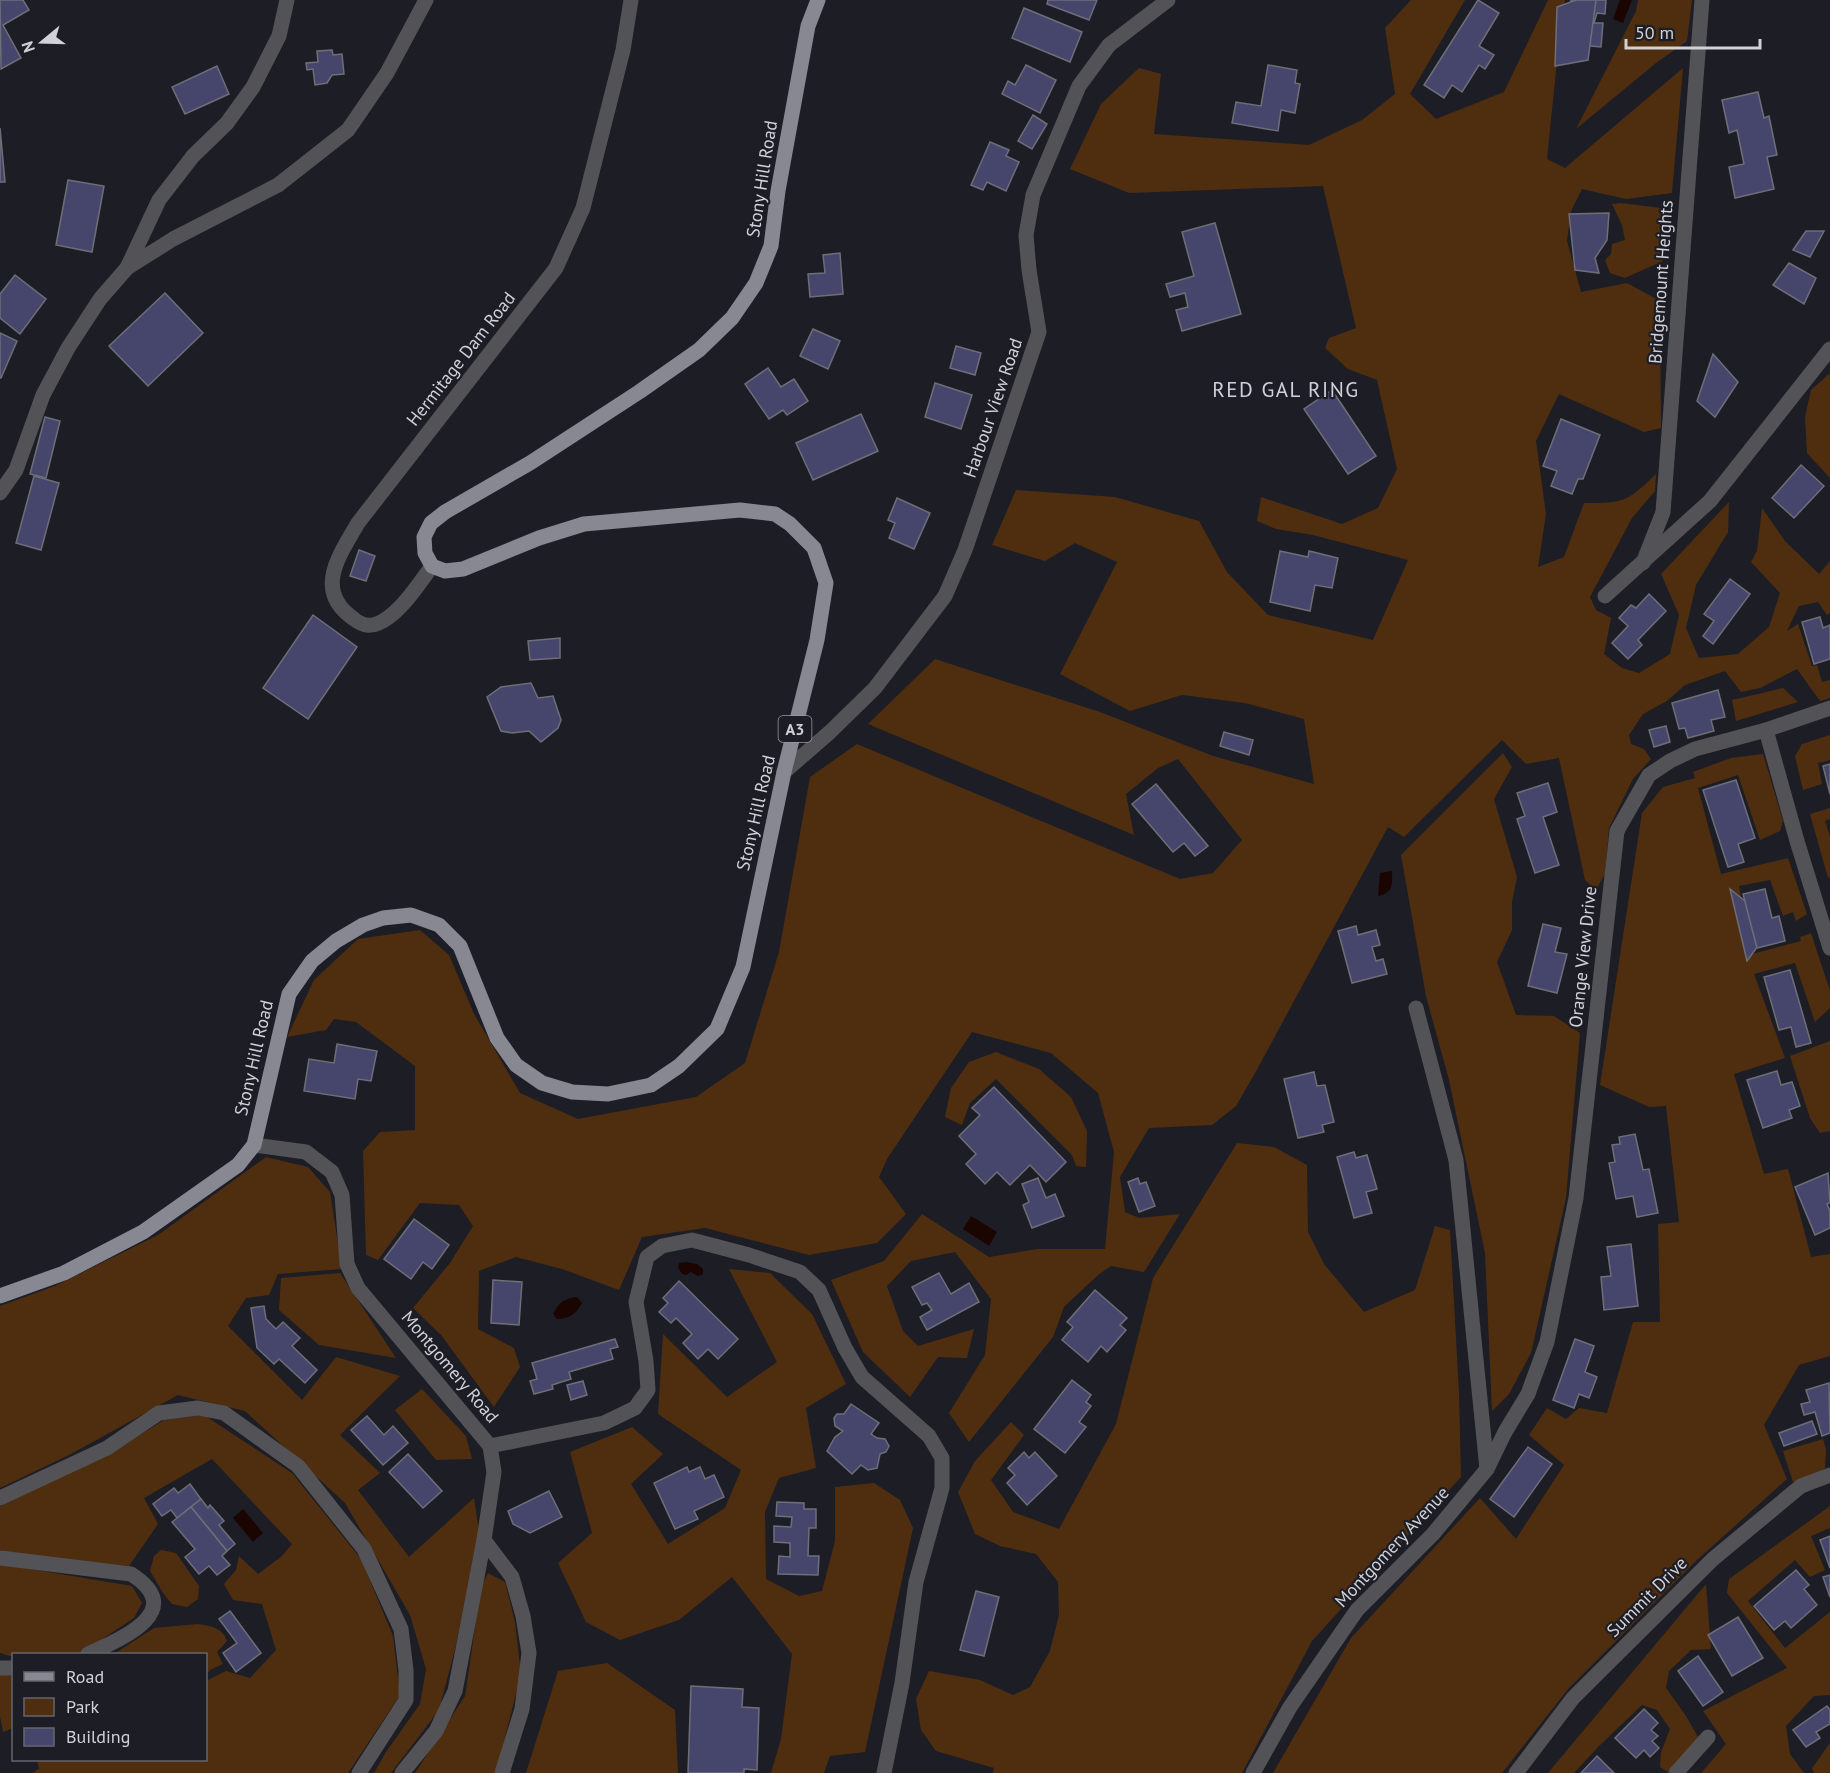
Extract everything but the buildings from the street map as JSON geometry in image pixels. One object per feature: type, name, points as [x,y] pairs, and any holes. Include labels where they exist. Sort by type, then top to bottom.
[{"type":"main road","name":"Stony Hill Road","points":[[0,1296],[63,1273],[143,1232],[238,1166],[254,1145],[289,994],[312,961],[336,940],[363,925],[383,918],[411,915],[439,925],[460,946],[497,1038],[516,1065],[542,1083],[572,1092],[608,1094],[651,1085],[679,1066],[717,1029],[742,967],[784,772],[817,640],[826,583],[814,548],[790,524],[775,514],[740,510],[584,524],[539,538],[464,569],[445,571],[432,566],[425,553],[424,537],[431,524],[445,512],[530,464],[639,392],[699,350],[732,318],[756,283],[771,246],[778,191],[808,26],[818,0]]},
{"type":"street","points":[[0,493],[16,470],[43,395],[68,348],[100,299],[127,268],[159,200],[193,156],[227,123],[253,87],[279,36],[287,0]]},
{"type":"street","points":[[127,268],[173,239],[278,185],[348,130],[387,74],[426,0]]},
{"type":"street","name":"Hermitage Dam Road","points":[[432,566],[412,594],[384,621],[371,626],[360,624],[344,612],[333,595],[332,575],[335,563],[358,523],[556,268],[583,208],[623,50],[631,0]]},
{"type":"street","name":"Harbour View Road","points":[[784,772],[830,732],[875,688],[945,596],[965,550],[1039,332],[1026,235],[1033,195],[1079,86],[1109,45],[1168,0]]},
{"type":"street","name":"Bridgemount Heights","points":[[1643,563],[1663,512],[1702,0]]},
{"type":"street","name":"Bridgemount Heights","points":[[1605,596],[1710,501],[1830,349]]},
{"type":"street","name":"Orange View Drive","points":[[1547,1342],[1576,1198],[1617,831],[1649,775],[1695,749],[1766,730],[1830,708]]},
{"type":"street","points":[[1766,730],[1830,948]]},
{"type":"street","points":[[1416,1008],[1456,1160],[1487,1470]]},
{"type":"street","name":"Montgomery Road","points":[[254,1145],[306,1152],[332,1172],[342,1196],[347,1264],[358,1288],[490,1446],[494,1472],[484,1540],[455,1691],[436,1731],[402,1773]]},
{"type":"street","points":[[490,1446],[604,1423],[635,1408],[648,1390],[646,1361],[636,1302],[647,1257],[662,1246],[692,1240],[749,1255],[800,1272],[819,1290],[845,1348],[862,1377],[929,1436],[942,1458],[942,1488],[916,1582],[902,1683],[884,1773]]},
{"type":"street","name":"Montgomery Avenue","points":[[1253,1773],[1290,1707],[1357,1610],[1433,1534],[1487,1470],[1505,1432],[1528,1394],[1547,1342]]},
{"type":"street","points":[[0,1498],[107,1448],[159,1413],[198,1408],[224,1413],[298,1466],[364,1550],[401,1629],[406,1670],[406,1700],[358,1773]]},
{"type":"street","name":"Summit Drive","points":[[1516,1773],[1574,1698],[1713,1559],[1801,1486],[1830,1475]]},
{"type":"street","points":[[484,1540],[512,1577],[523,1616],[529,1653],[522,1709],[502,1773]]},
{"type":"street","points":[[0,1558],[131,1574],[144,1582],[153,1596],[153,1611],[144,1624],[115,1642],[90,1653]]},
{"type":"street","points":[[1676,1773],[1708,1737]]},
{"type":"green space","points":[[1411,0],[1465,0],[1410,94],[1436,119],[1504,92],[1548,0],[1565,0],[1547,159],[1565,168],[1683,68],[1672,193],[1626,199],[1582,189],[1571,211],[1567,241],[1581,292],[1627,283],[1660,301],[1661,428],[1644,432],[1559,394],[1536,441],[1546,514],[1538,567],[1564,557],[1584,503],[1624,499],[1656,474],[1655,491],[1632,518],[1590,597],[1596,610],[1611,618],[1604,654],[1622,668],[1639,673],[1670,654],[1679,615],[1661,574],[1729,502],[1728,532],[1696,585],[1686,628],[1699,658],[1738,654],[1769,627],[1780,593],[1751,562],[1757,551],[1762,508],[1785,541],[1819,574],[1830,561],[1830,613],[1827,615],[1818,602],[1799,606],[1787,631],[1798,624],[1812,666],[1817,665],[1822,682],[1830,680],[1830,698],[1820,701],[1797,669],[1760,688],[1741,692],[1725,671],[1685,685],[1667,701],[1643,714],[1629,735],[1631,744],[1644,749],[1651,759],[1633,779],[1609,828],[1605,874],[1596,890],[1585,880],[1559,758],[1526,764],[1502,740],[1404,837],[1388,827],[1236,1106],[1212,1125],[1149,1128],[1120,1177],[1125,1212],[1139,1218],[1180,1214],[1144,1272],[1111,1266],[1064,1307],[1053,1337],[969,1442],[949,1413],[985,1355],[991,1299],[955,1252],[911,1261],[887,1286],[903,1331],[918,1346],[974,1329],[967,1358],[938,1357],[910,1397],[863,1352],[831,1280],[884,1261],[922,1214],[989,1257],[1037,1249],[1105,1249],[1114,1152],[1098,1093],[1051,1053],[972,1032],[887,1159],[879,1177],[906,1214],[877,1243],[809,1255],[705,1228],[642,1237],[619,1290],[562,1269],[516,1257],[479,1271],[478,1329],[514,1348],[520,1367],[494,1407],[441,1335],[413,1308],[450,1263],[473,1226],[459,1205],[420,1203],[378,1260],[366,1255],[363,1151],[380,1132],[415,1130],[415,1066],[356,1022],[334,1019],[326,1030],[287,1037],[314,980],[358,939],[420,930],[449,955],[474,1014],[520,1093],[578,1119],[696,1097],[745,1063],[779,952],[810,777],[857,744],[1180,879],[1213,873],[1242,840],[1178,759],[1158,768],[1126,794],[1134,835],[868,724],[935,659],[1100,712],[1213,756],[1314,784],[1304,719],[1245,703],[1182,695],[1130,711],[1060,674],[1117,562],[1075,543],[1045,561],[992,545],[1016,490],[1115,497],[1199,521],[1227,572],[1268,615],[1373,640],[1408,560],[1313,535],[1276,529],[1257,521],[1261,497],[1342,524],[1378,508],[1397,469],[1377,380],[1348,369],[1325,348],[1329,338],[1356,328],[1323,186],[1129,193],[1070,169],[1101,104],[1139,68],[1161,74],[1154,134],[1309,145],[1362,120],[1395,94],[1385,28]]},
{"type":"green space","points":[[1638,0],[1692,0],[1687,41],[1656,63],[1576,129],[1636,11]]},
{"type":"green space","points":[[1612,204],[1669,209],[1663,261],[1625,278],[1610,273],[1605,260],[1611,254],[1612,244],[1625,240],[1622,225]]},
{"type":"green space","points":[[1829,374],[1830,478],[1807,453],[1805,417],[1811,390]]},
{"type":"green space","points":[[1783,688],[1798,702],[1736,721],[1732,700]]},
{"type":"green space","points":[[1830,735],[1830,760],[1818,763],[1822,784],[1803,790],[1795,756],[1802,744]]},
{"type":"green space","points":[[1503,753],[1512,767],[1494,799],[1517,877],[1512,902],[1512,930],[1497,962],[1516,1015],[1554,1016],[1580,1033],[1566,1198],[1531,1353],[1509,1394],[1492,1411],[1485,1253],[1449,1080],[1426,996],[1401,855]]},
{"type":"green space","points":[[1763,754],[1783,821],[1780,831],[1760,840],[1738,775],[1698,788],[1721,874],[1788,858],[1807,914],[1796,921],[1793,912],[1783,916],[1770,880],[1739,886],[1752,954],[1801,941],[1800,937],[1811,933],[1830,991],[1830,1008],[1815,1022],[1795,963],[1754,974],[1785,1058],[1734,1074],[1764,1174],[1788,1169],[1811,1257],[1830,1254],[1830,1356],[1799,1365],[1764,1425],[1787,1479],[1697,1560],[1569,1688],[1502,1773],[1273,1773],[1351,1638],[1480,1498],[1516,1539],[1564,1465],[1529,1435],[1547,1408],[1566,1419],[1579,1408],[1607,1413],[1633,1322],[1660,1322],[1658,1224],[1679,1222],[1666,1106],[1649,1107],[1600,1085],[1642,813],[1663,787],[1695,778],[1693,772],[1731,758]]},
{"type":"green space","points":[[1830,808],[1830,819],[1825,821],[1830,837],[1830,877],[1828,878],[1810,814]]},
{"type":"green space","points":[[1830,1041],[1830,1131],[1820,1133],[1810,1118],[1790,1056]]},
{"type":"green space","points":[[996,1052],[1039,1069],[1071,1097],[1087,1131],[1086,1167],[1076,1166],[1072,1155],[996,1079],[970,1103],[962,1125],[945,1117],[951,1088],[969,1062]]},
{"type":"green space","points":[[1237,1143],[1274,1147],[1307,1165],[1308,1232],[1324,1264],[1364,1312],[1415,1290],[1435,1226],[1450,1230],[1461,1477],[1312,1641],[1242,1773],[993,1773],[994,1768],[936,1751],[921,1730],[916,1699],[929,1671],[980,1680],[1013,1695],[1030,1687],[1050,1651],[1059,1615],[1058,1582],[1036,1554],[1000,1546],[975,1534],[958,1492],[975,1461],[1011,1422],[1024,1435],[991,1480],[1013,1512],[1059,1529],[1116,1424],[1153,1278]]},
{"type":"green space","points":[[266,1157],[308,1167],[330,1192],[342,1269],[278,1274],[269,1295],[246,1298],[228,1326],[302,1400],[336,1357],[400,1376],[340,1435],[380,1473],[358,1490],[409,1557],[474,1498],[479,1532],[455,1649],[439,1710],[391,1773],[374,1773],[420,1704],[426,1669],[410,1615],[345,1503],[245,1411],[178,1395],[69,1455],[0,1488],[0,1306],[55,1286],[158,1235]]},
{"type":"green space","points":[[729,1269],[770,1273],[812,1314],[846,1384],[806,1408],[816,1468],[779,1478],[765,1512],[766,1579],[799,1596],[822,1591],[835,1541],[835,1487],[874,1483],[900,1500],[913,1528],[865,1752],[830,1756],[824,1773],[771,1773],[781,1739],[792,1654],[732,1577],[679,1620],[620,1640],[586,1622],[558,1563],[592,1533],[570,1452],[632,1427],[663,1454],[631,1484],[668,1544],[725,1508],[741,1470],[658,1414],[663,1334],[727,1397],[777,1362]]},
{"type":"green space","points":[[340,1273],[396,1358],[319,1345],[279,1310],[281,1278]]},
{"type":"green space","points":[[422,1389],[466,1436],[472,1459],[436,1460],[395,1410]]},
{"type":"green space","points":[[204,1415],[292,1473],[361,1559],[393,1636],[400,1695],[348,1773],[32,1773],[39,1769],[37,1761],[207,1761],[207,1680],[226,1671],[250,1678],[276,1650],[262,1604],[233,1600],[224,1584],[236,1570],[239,1556],[258,1574],[282,1556],[292,1544],[212,1459],[144,1498],[158,1524],[129,1566],[13,1555],[0,1550],[0,1506],[115,1451],[164,1420]]},
{"type":"green space","points":[[1823,1439],[1826,1450],[1825,1468],[1814,1475],[1793,1482],[1783,1451]]},
{"type":"green space","points":[[1830,1506],[1830,1528],[1811,1536],[1825,1570],[1810,1577],[1795,1560],[1748,1601],[1785,1648],[1830,1612],[1830,1695],[1814,1696],[1786,1726],[1790,1754],[1804,1773],[1701,1773],[1726,1744],[1703,1711],[1787,1668],[1727,1593],[1729,1579]]},
{"type":"green space","points":[[161,1550],[176,1553],[199,1586],[198,1599],[187,1607],[172,1604],[150,1571],[154,1556]]},
{"type":"green space","points":[[0,1564],[132,1586],[142,1603],[134,1618],[81,1653],[12,1653],[12,1657],[0,1653]]},
{"type":"green space","points":[[488,1573],[505,1582],[515,1622],[521,1674],[496,1773],[415,1773],[465,1696],[481,1587]]},
{"type":"green space","points":[[1706,1584],[1711,1649],[1691,1650],[1669,1671],[1666,1688],[1698,1737],[1668,1772],[1660,1767],[1661,1752],[1670,1729],[1657,1710],[1642,1705],[1574,1773],[1548,1773]]},
{"type":"green space","points":[[198,1624],[219,1630],[227,1641],[217,1652],[223,1664],[210,1670],[207,1674],[207,1653],[116,1653],[154,1628]]},
{"type":"green space","points":[[607,1663],[675,1710],[678,1773],[526,1773],[558,1671]]},
{"type":"green space","points":[[0,1674],[12,1674],[12,1728],[3,1732],[0,1716]]},
{"type":"green space","points":[[1830,1743],[1830,1773],[1814,1773],[1812,1768]]},
{"type":"shaded area","points":[[1620,0],[1632,0],[1623,23],[1613,19]]},
{"type":"shaded area","points":[[1392,871],[1391,888],[1387,893],[1378,896],[1380,873]]},
{"type":"shaded area","points":[[971,1216],[997,1232],[989,1246],[963,1229]]},
{"type":"shaded area","points":[[679,1263],[697,1264],[703,1269],[703,1274],[698,1276],[691,1272],[686,1275],[682,1274],[678,1267]]},
{"type":"shaded area","points":[[577,1297],[582,1303],[577,1310],[569,1317],[557,1319],[553,1314],[557,1307],[565,1300]]},
{"type":"shaded area","points":[[243,1509],[263,1533],[253,1542],[233,1518]]},
{"type":"district","name":"RED GAL RING","points":[[1286,390]]}]
